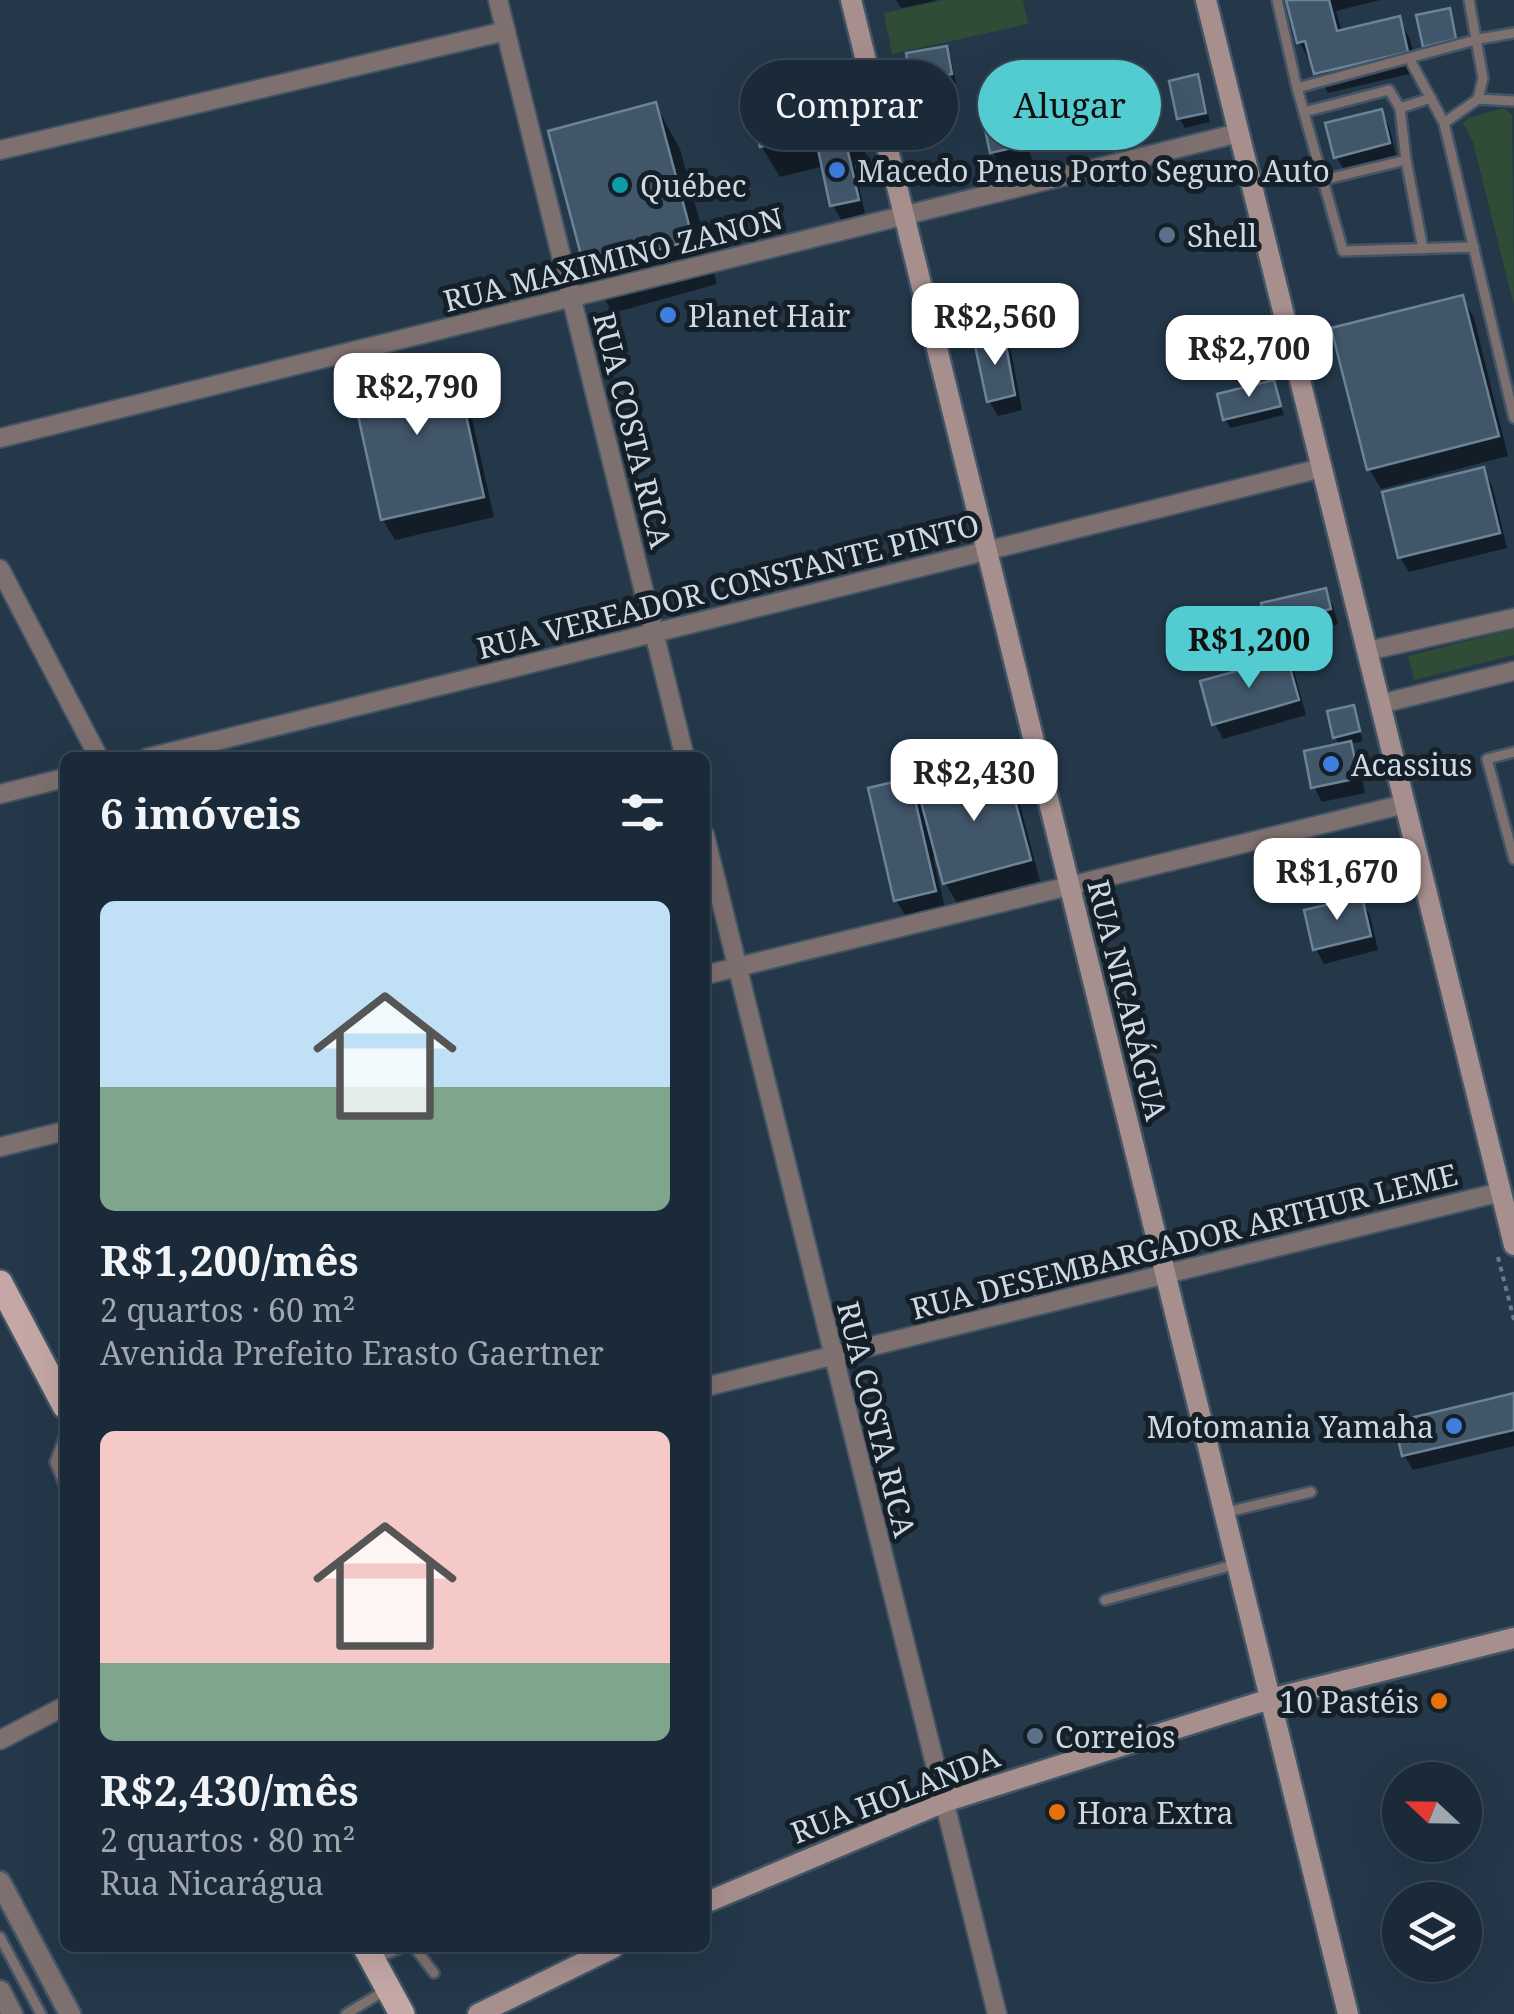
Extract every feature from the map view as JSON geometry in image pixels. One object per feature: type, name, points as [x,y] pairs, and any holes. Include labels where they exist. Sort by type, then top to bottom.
[{"type":"main road","name":"RUA NICARÁGUA","points":[[850,0],[1348,2014]]},
{"type":"main road","points":[[1206,0],[1405,804],[1508,1190],[1504,1243]]},
{"type":"main road","points":[[0,1282],[60,1396]]},
{"type":"main road","name":"RUA HOLANDA","points":[[710,1901],[944,1802],[1270,1699],[1514,1638]]},
{"type":"main road","points":[[478,2014],[605,1952]]},
{"type":"main road","points":[[369,1954],[402,2014]]},
{"type":"street","name":"RUA COSTA RICA","points":[[498,0],[684,752]]},
{"type":"street","points":[[0,150],[506,31]]},
{"type":"street","name":"RUA MAXIMINO ZANON","points":[[0,438],[1239,132]]},
{"type":"street","name":"RUA VEREADOR CONSTANTE PINTO","points":[[171,752],[1322,468]]},
{"type":"street","points":[[0,569],[96,752]]},
{"type":"street","points":[[1367,650],[1514,618]]},
{"type":"street","points":[[1380,704],[1514,671]]},
{"type":"street","points":[[0,794],[60,779]]},
{"type":"street","points":[[710,974],[1405,804]]},
{"type":"street","name":"RUA COSTA RICA","points":[[710,856],[996,2014]]},
{"type":"street","points":[[0,1147],[60,1132]]},
{"type":"street","name":"RUA DESEMBARGADOR ARTHUR LEME","points":[[710,1386],[1508,1190]]},
{"type":"street","points":[[0,1740],[60,1709]]},
{"type":"street","points":[[0,1882],[70,2014]]},
{"type":"street","points":[[0,1992],[12,2014]]},
{"type":"lane","points":[[1277,0],[1297,88],[1343,251],[1474,248]]},
{"type":"lane","points":[[1469,0],[1483,78],[1478,99]]},
{"type":"lane","points":[[1297,88],[1478,39],[1514,34]]},
{"type":"lane","points":[[1409,58],[1444,123],[1514,418]]},
{"type":"lane","points":[[1304,112],[1389,90],[1400,108],[1422,249]]},
{"type":"lane","points":[[1400,108],[1431,98]]},
{"type":"lane","points":[[1444,123],[1478,99],[1514,101]]},
{"type":"lane","points":[[1323,180],[1406,160]]},
{"type":"lane","points":[[1514,752],[1487,759],[1514,859]]},
{"type":"lane","points":[[60,1449],[55,1462],[60,1478]]},
{"type":"lane","points":[[1224,1513],[1311,1492]]},
{"type":"lane","points":[[1105,1600],[1237,1564]]},
{"type":"lane","points":[[0,1938],[41,2014]]},
{"type":"lane","points":[[418,1952],[434,1973]]},
{"type":"lane","points":[[346,2014],[388,1989]]},
{"type":"path","points":[[1504,1243],[1514,1320]]},
{"type":"green space","points":[[944,0],[1023,0],[1028,24],[892,54],[884,13]]},
{"type":"green space","points":[[1504,108],[1512,115],[1514,306],[1473,142],[1463,123]]},
{"type":"green space","points":[[1514,629],[1514,655],[1414,680],[1408,656]]},
{"type":"building","points":[[1286,0],[1329,0],[1337,31],[1400,16],[1408,52],[1314,74],[1305,41],[1297,43]]},
{"type":"building","points":[[1450,8],[1456,39],[1423,47],[1416,15]]},
{"type":"building","points":[[947,46],[950,60],[907,60],[906,53]]},
{"type":"building","points":[[1198,74],[1206,113],[1177,119],[1169,81]]},
{"type":"building","name":"Québec","points":[[656,102],[693,240],[585,270],[548,131]]},
{"type":"building","points":[[1382,109],[1390,143],[1334,158],[1325,123]]},
{"type":"building","name":"Macedo Pneus Porto Seguro Auto","points":[[818,150],[848,150],[859,200],[830,206]]},
{"type":"building","points":[[1463,295],[1499,436],[1367,470],[1331,328]]},
{"type":"building","points":[[1004,334],[1015,395],[987,402],[974,341]]},
{"type":"building","points":[[453,356],[484,497],[381,520],[350,379]]},
{"type":"building","points":[[1274,380],[1281,406],[1223,420],[1217,394]]},
{"type":"building","points":[[1484,467],[1500,533],[1398,558],[1382,492]]},
{"type":"building","points":[[1326,588],[1331,609],[1310,614],[1318,648],[1248,664],[1240,630],[1265,624],[1261,603]]},
{"type":"building","points":[[1287,657],[1299,700],[1212,725],[1200,681]]},
{"type":"building","points":[[1354,705],[1360,731],[1333,738],[1327,711]]},
{"type":"building","name":"Acassius","points":[[1351,741],[1359,778],[1311,788],[1304,751]]},
{"type":"building","points":[[1005,763],[1031,860],[943,884],[917,787]]},
{"type":"building","points":[[910,778],[936,891],[894,901],[868,788]]},
{"type":"building","points":[[1362,897],[1371,936],[1313,950],[1304,910]]},
{"type":"building","name":"Motomania Yamaha","points":[[1514,1393],[1514,1430],[1402,1456],[1394,1422]]},
{"type":"place","name":"Macedo Pneus Porto Seguro Auto","points":[[837,170]]},
{"type":"place","name":"Québec","points":[[620,185]]},
{"type":"place","name":"Shell","points":[[1167,235]]},
{"type":"place","name":"Planet Hair","points":[[668,315]]},
{"type":"place","name":"Acassius","points":[[1331,764]]},
{"type":"place","name":"Motomania Yamaha","points":[[1454,1426]]},
{"type":"place","name":"10 Pastéis","points":[[1439,1701]]},
{"type":"place","name":"Correios","points":[[1035,1736]]},
{"type":"place","name":"Hora Extra","points":[[1057,1812]]}]
